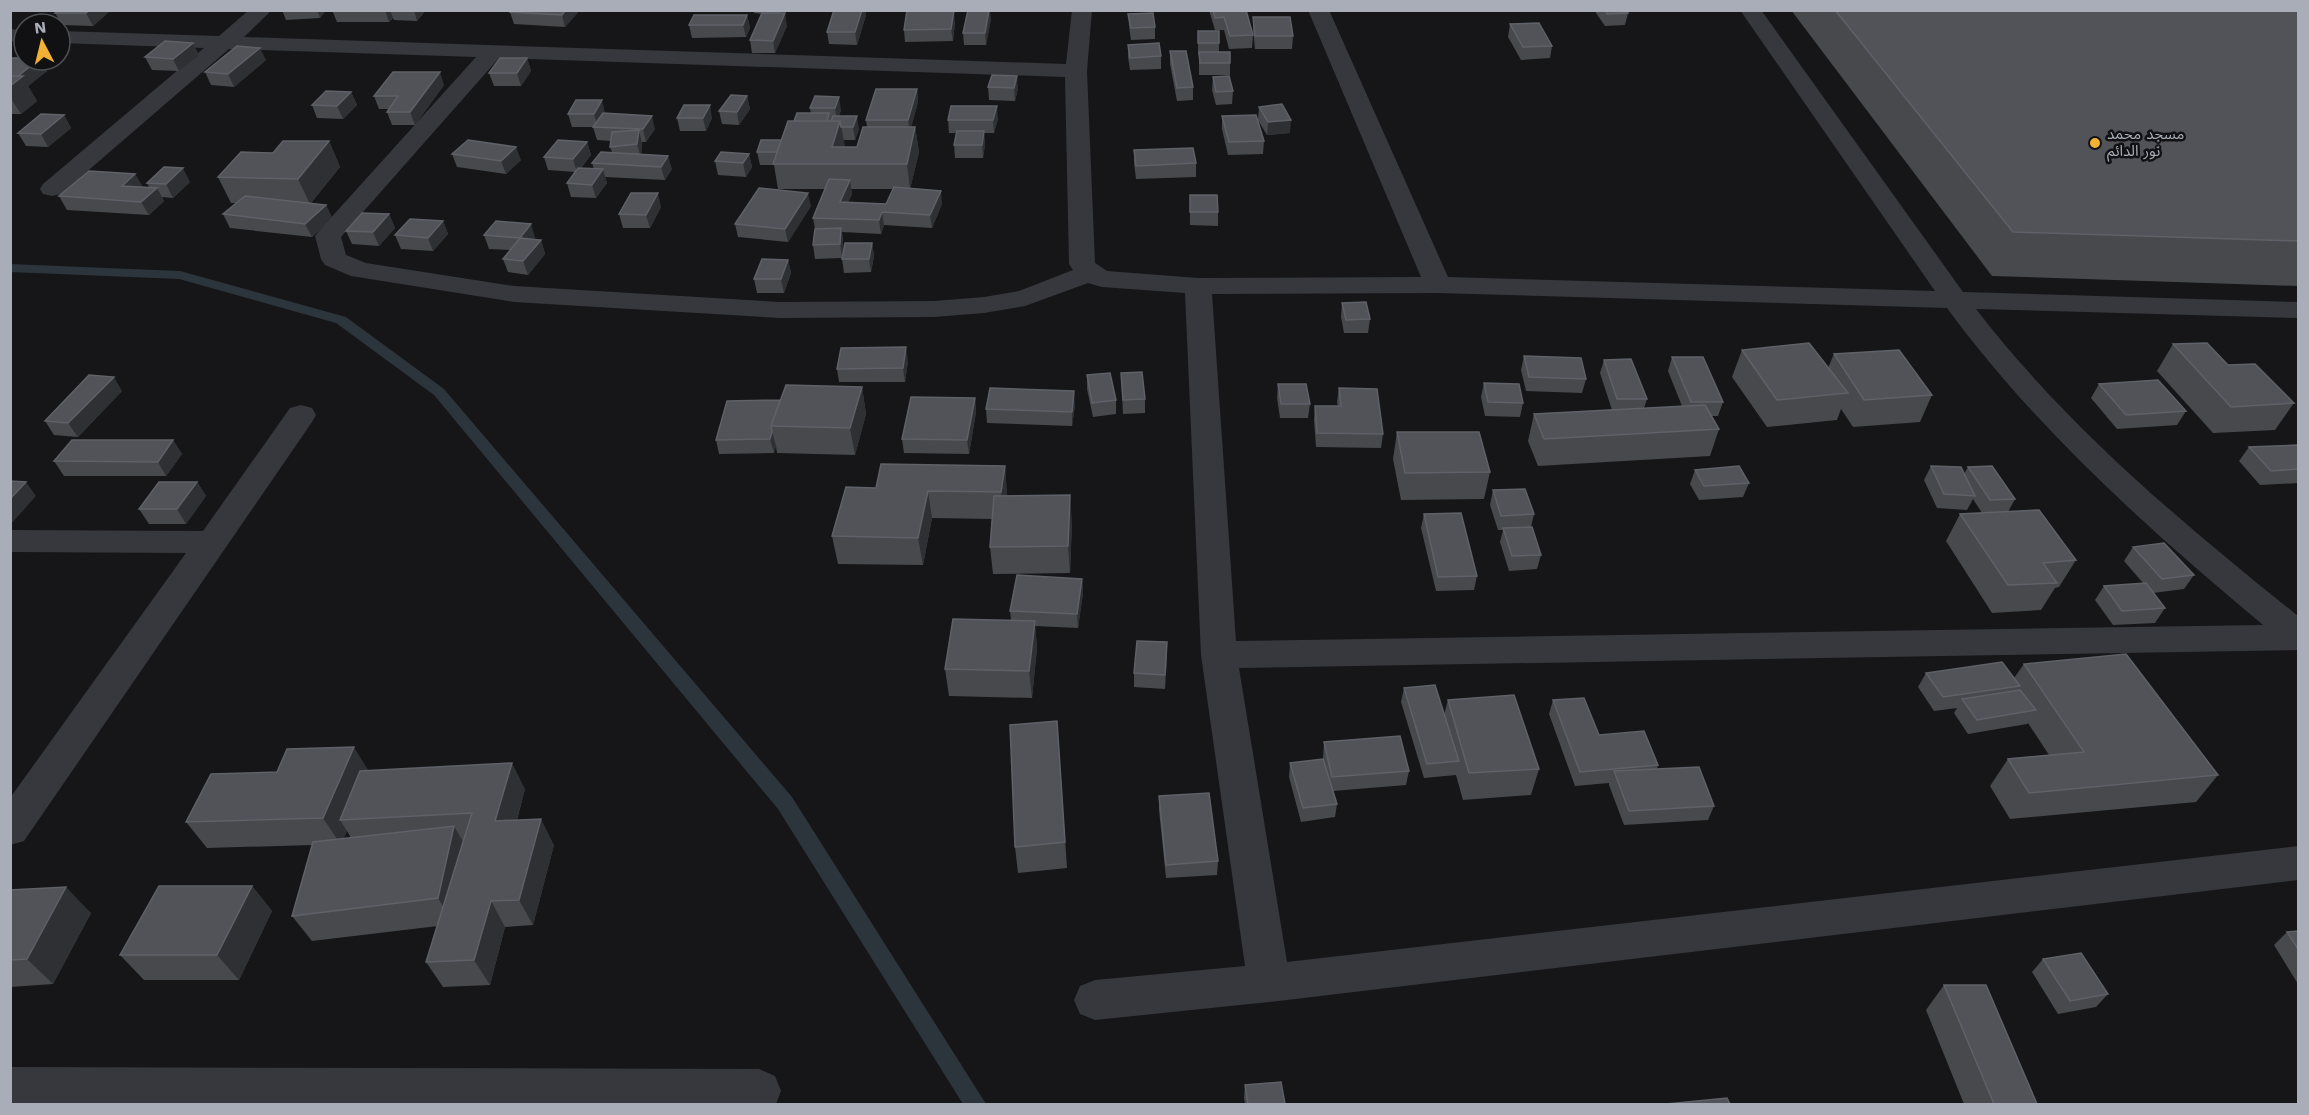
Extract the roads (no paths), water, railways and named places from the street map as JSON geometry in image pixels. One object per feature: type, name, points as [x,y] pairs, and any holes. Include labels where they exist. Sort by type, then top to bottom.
[{"type":"street","points":[[52,189],[262,10]]},
{"type":"street","points":[[1082,10],[1076,71],[1082,264],[1089,273],[1102,279],[1198,286],[1438,285],[2298,310]]},
{"type":"street","points":[[1318,10],[1438,285]]},
{"type":"street","points":[[1750,10],[1954,300],[1997,354],[2063,428],[2210,563],[2298,636]]},
{"type":"street","points":[[72,37],[1076,71]]},
{"type":"street","points":[[495,50],[328,236],[334,259],[360,270],[514,294],[780,310],[934,309],[984,305],[1025,298],[1089,273]]},
{"type":"street","points":[[1198,286],[1219,655],[1269,983]]},
{"type":"street","points":[[10,829],[301,415]]},
{"type":"street","points":[[10,542],[211,542]]},
{"type":"street","points":[[1219,655],[2298,636]]},
{"type":"street","points":[[1095,1000],[1269,983],[2298,863]]},
{"type":"street","points":[[10,1089],[759,1091]]},
{"type":"waterway","points":[[10,268],[180,275],[341,320],[439,392],[785,803],[975,1104]]},
{"type":"place","name":"مسجد محمد نور الدائم","points":[[2095,143]]}]
